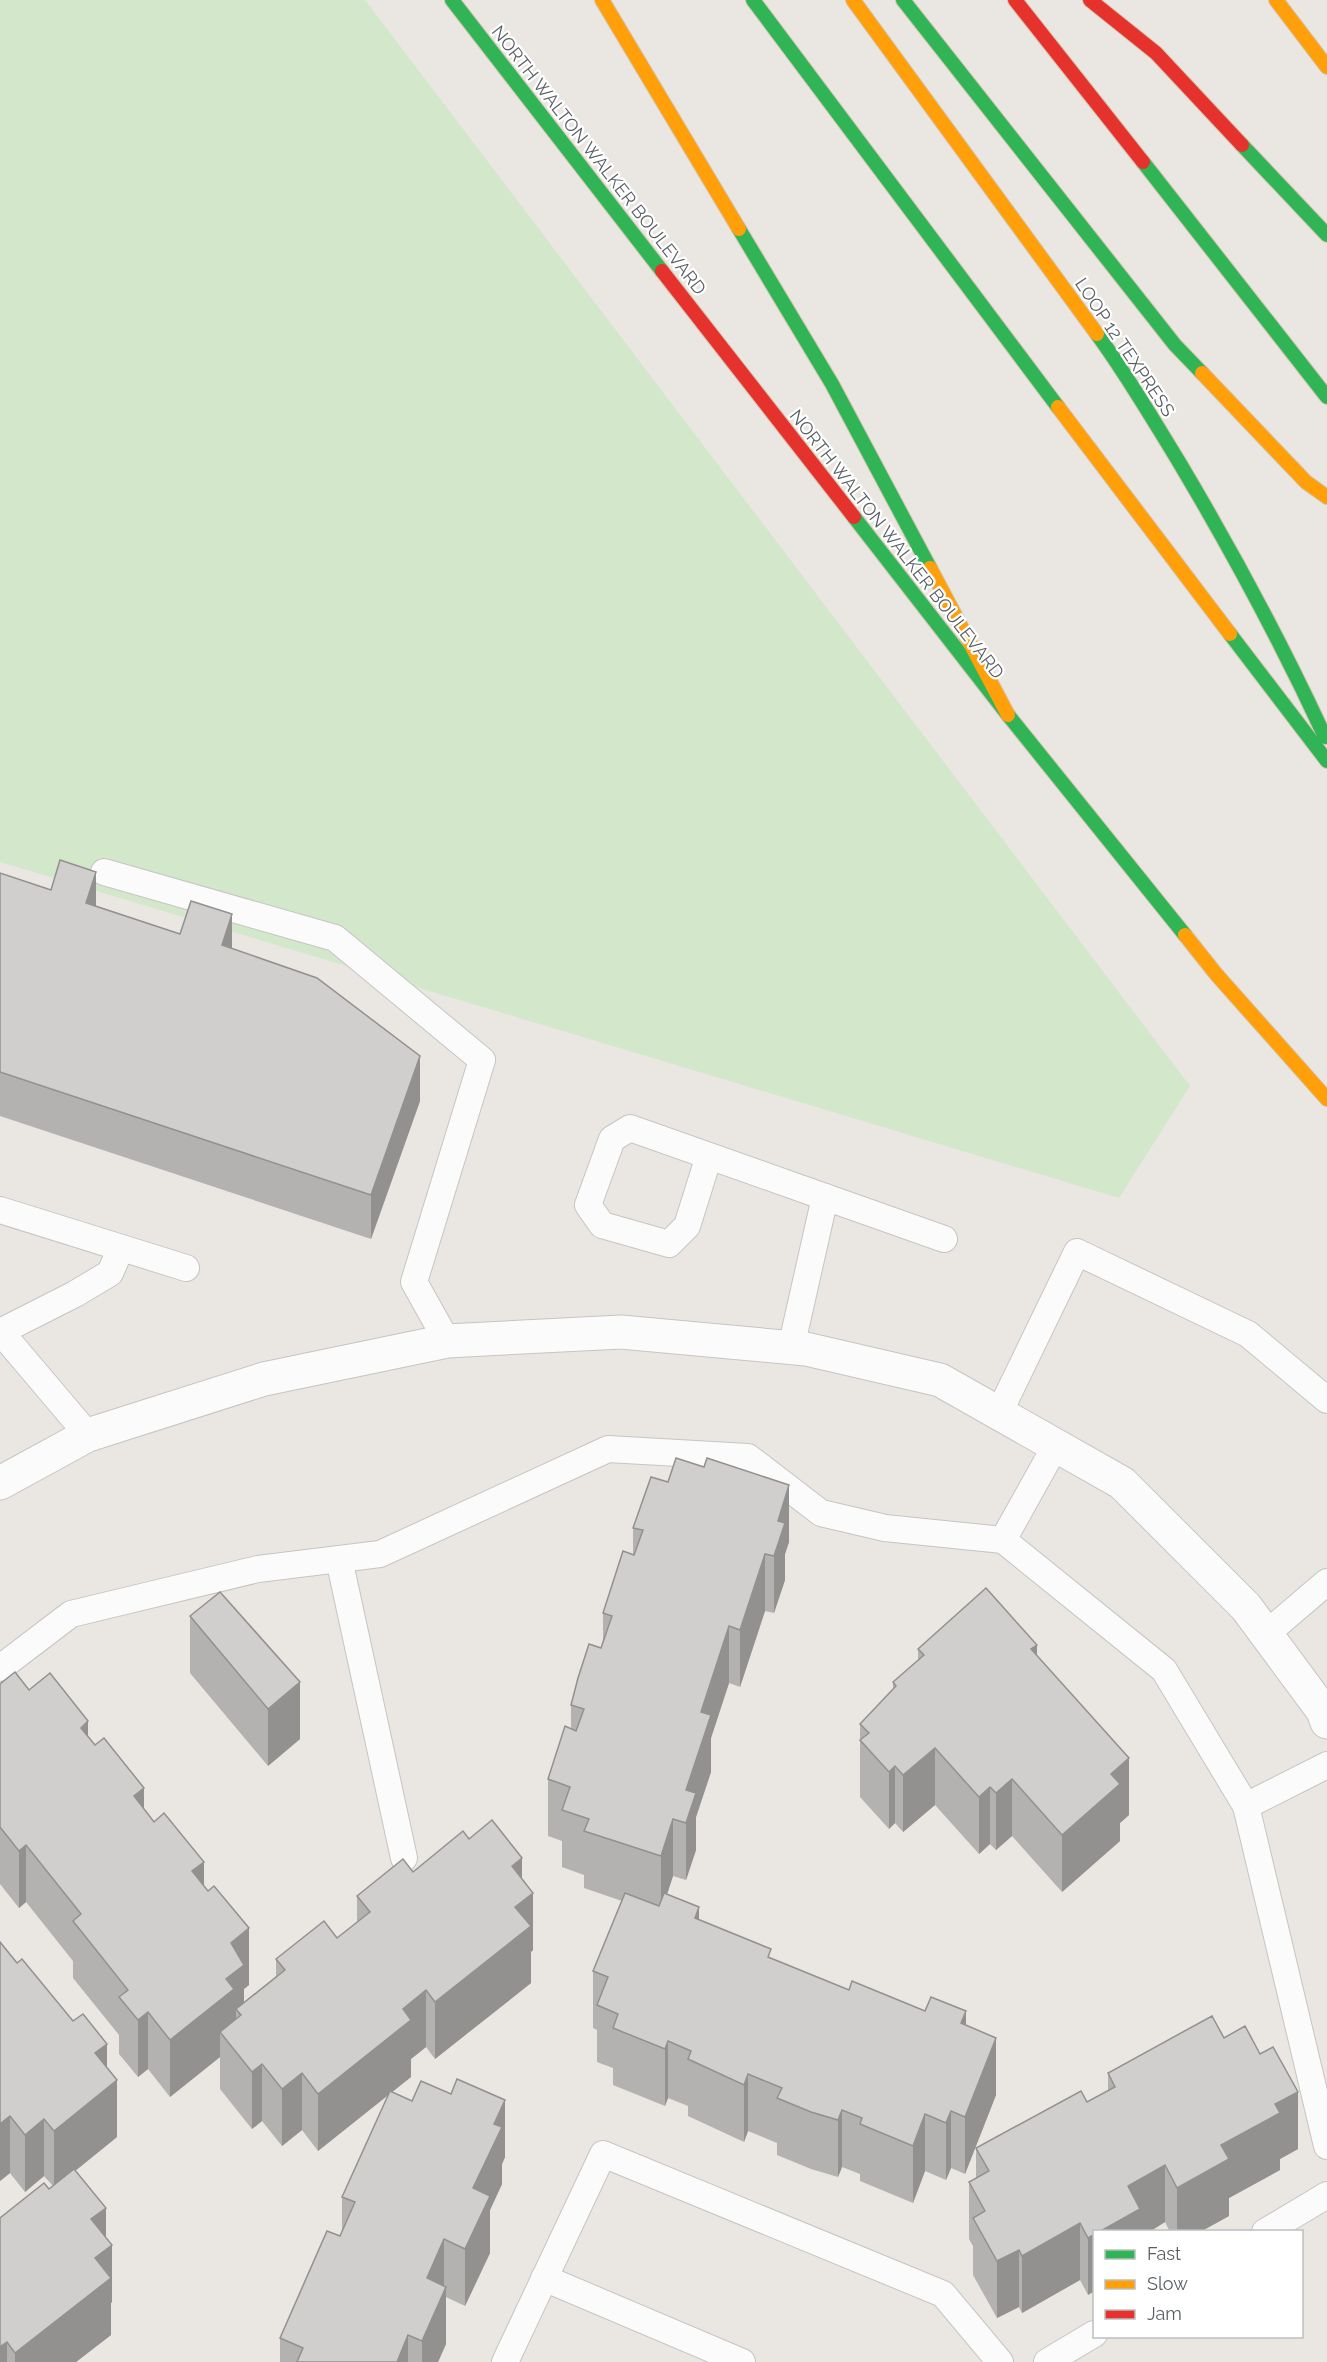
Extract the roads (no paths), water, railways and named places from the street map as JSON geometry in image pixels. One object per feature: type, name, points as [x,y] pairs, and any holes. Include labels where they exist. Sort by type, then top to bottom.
[{"type":"main road","name":"NORTH WALTON WALKER BOULEVARD","points":[[452,0],[1008,715],[1216,974],[1327,1100]]},
{"type":"main road","points":[[602,0],[832,384],[1008,715]]},
{"type":"main road","points":[[753,0],[1141,518],[1327,761]]},
{"type":"main road","name":"LOOP 12 TEXPRESS","points":[[853,0],[1125,373],[1224,537],[1294,670],[1327,741]]},
{"type":"main road","points":[[1015,0],[1327,397]]},
{"type":"main road","points":[[1090,0],[1156,53],[1327,235]]},
{"type":"main road","points":[[1276,0],[1327,67]]},
{"type":"main road","name":"LOOP 12 TEXPRESS","points":[[905,2],[1175,345],[1306,482],[1327,497]]},
{"type":"street","points":[[0,1483],[88,1435],[264,1379],[447,1341],[621,1332],[806,1349],[940,1380],[1122,1483],[1246,1607],[1323,1711],[1327,1722]]},
{"type":"lane","points":[[104,872],[335,938],[482,1060],[414,1282],[447,1341]]},
{"type":"lane","points":[[709,1156],[687,1226],[669,1244],[602,1225],[588,1204],[612,1139],[630,1128],[944,1239]]},
{"type":"lane","points":[[791,1348],[825,1197]]},
{"type":"lane","points":[[0,1209],[186,1268]]},
{"type":"lane","points":[[88,1435],[0,1332],[75,1294],[110,1273],[122,1248]]},
{"type":"lane","points":[[999,1413],[1077,1252],[1248,1334],[1327,1400]]},
{"type":"lane","points":[[1003,1539],[1056,1445]]},
{"type":"lane","points":[[0,1668],[71,1614],[258,1569],[380,1554],[608,1449],[748,1457],[821,1513],[885,1528],[1003,1539],[1164,1670],[1246,1806],[1327,2146]]},
{"type":"lane","points":[[339,1559],[404,1858]]},
{"type":"lane","points":[[1266,1635],[1327,1582]]},
{"type":"lane","points":[[1246,1806],[1327,1765]]},
{"type":"lane","points":[[505,2362],[603,2154],[943,2294],[1000,2362]]},
{"type":"lane","points":[[1268,2230],[1327,2195]]},
{"type":"lane","points":[[544,2278],[742,2362]]},
{"type":"lane","points":[[1047,2362],[1093,2335]]}]
